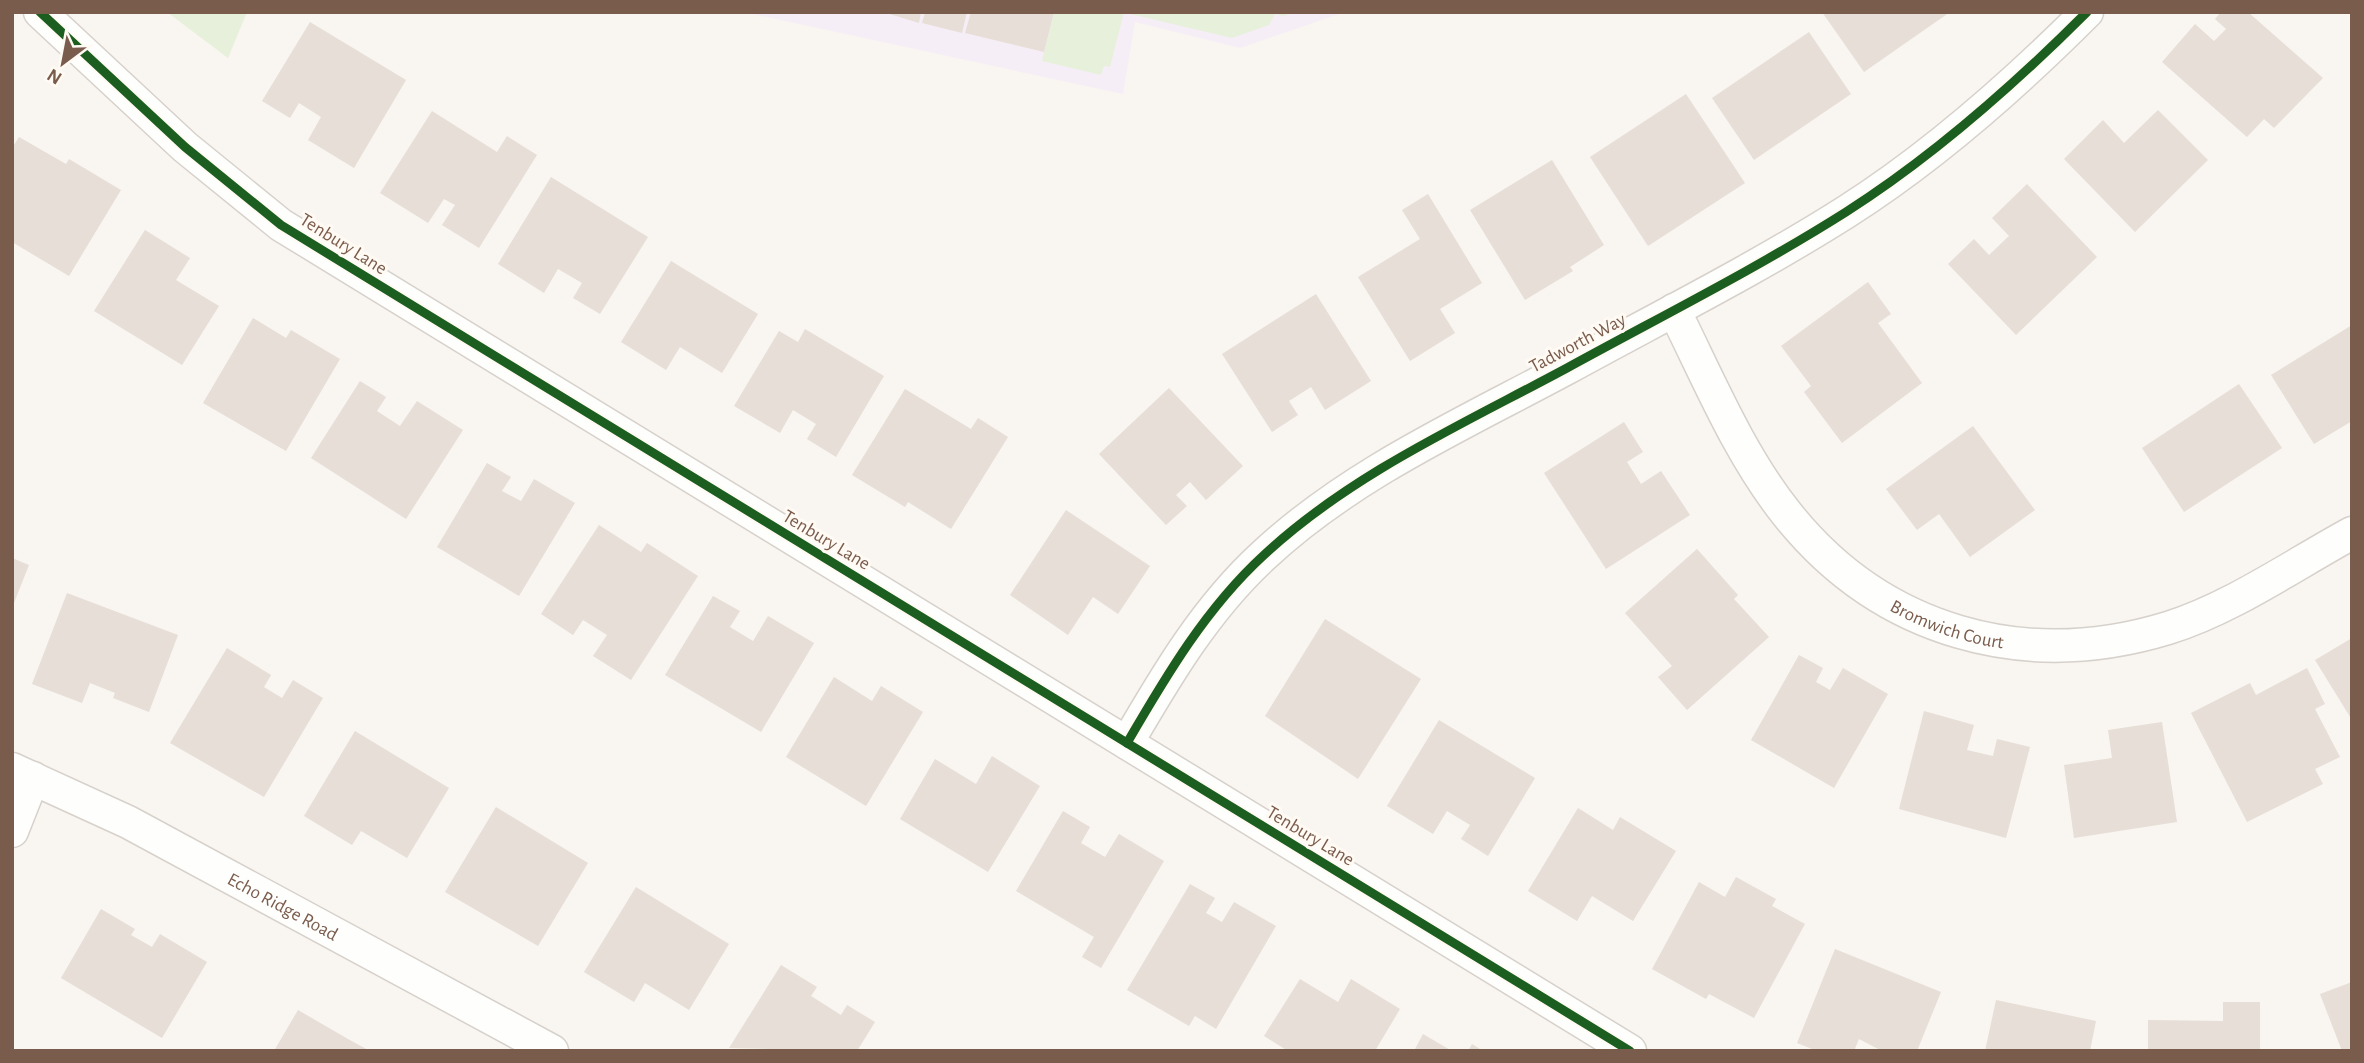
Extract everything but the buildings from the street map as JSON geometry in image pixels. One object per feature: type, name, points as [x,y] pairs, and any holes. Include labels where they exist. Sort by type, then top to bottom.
[{"type":"street","name":"Tenbury Lane","points":[[40,12],[185,146],[281,225],[1630,1051]]},
{"type":"street","name":"Tadworth Way","points":[[1127,743],[1184,649],[1222,598],[1262,556],[1300,523],[1393,462],[1801,240],[1925,157],[1990,104],[2087,12]]},
{"type":"street","name":"Bromwich Court","points":[[1674,310],[1753,466],[1785,513],[1820,553],[1856,583],[1899,609],[1941,627],[2024,645],[2070,647],[2119,640],[2170,627],[2218,607],[2352,533]]},
{"type":"street","points":[[12,831],[23,774]]},
{"type":"street","name":"Echo Ridge Road","points":[[23,774],[128,822],[552,1051]]},
{"type":"shaded area","points":[[743,12],[1345,12],[1240,48],[1135,22],[1123,94]]},
{"type":"green space","points":[[167,12],[247,12],[228,58]]},
{"type":"green space","points":[[1054,12],[1124,12],[1110,67],[1104,66],[1101,75],[1042,61]]},
{"type":"green space","points":[[1295,12],[1283,16],[1275,14],[1269,25],[1232,38],[1126,13]]},
{"type":"cycle path","points":[[40,12],[185,147],[281,225],[1630,1051]]},
{"type":"cycle path","points":[[1127,743],[1172,668],[1224,597],[1264,555],[1333,499],[1448,430],[1708,292],[1846,212],[1910,168],[1972,119],[2087,12]]}]
